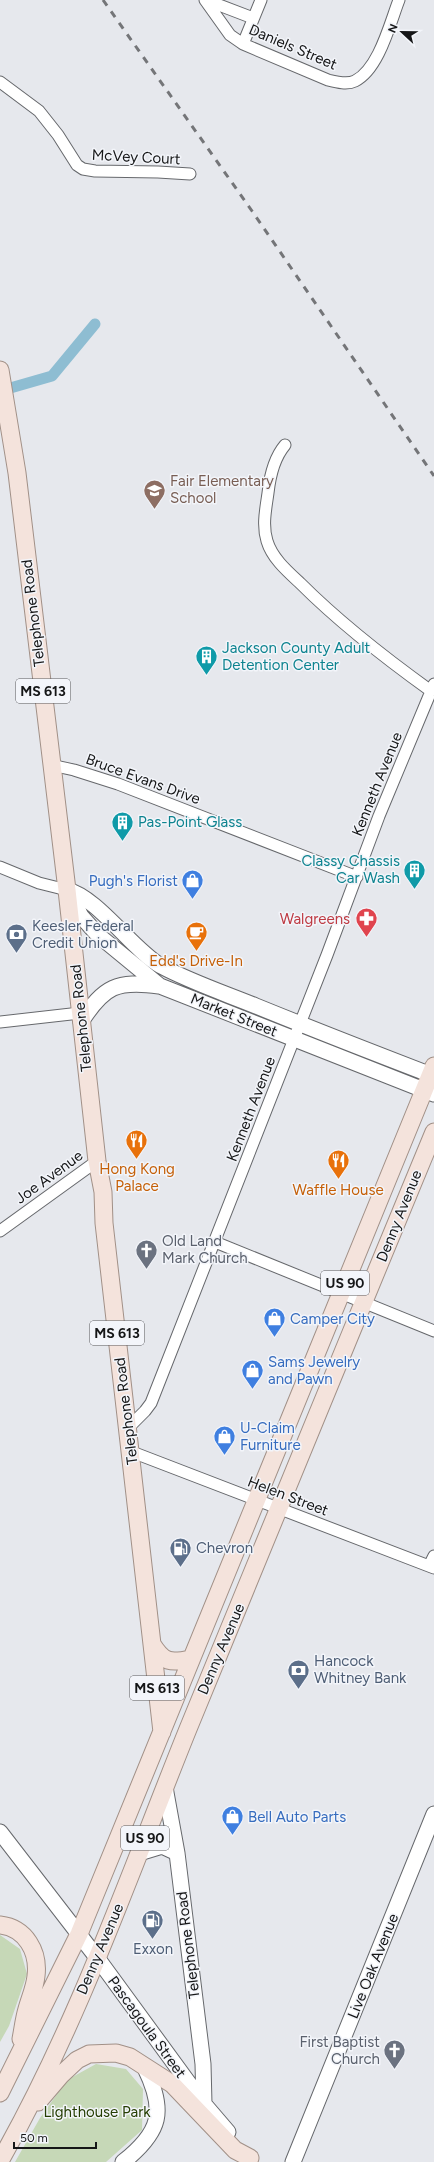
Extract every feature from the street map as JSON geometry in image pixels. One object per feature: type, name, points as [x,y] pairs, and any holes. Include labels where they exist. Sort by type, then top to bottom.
[{"type":"main road","name":"Telephone Road","points":[[0,370],[17,473],[67,890],[97,1161],[103,1192],[104,1223],[132,1452],[162,1732]]},
{"type":"main road","name":"Denny Avenue","points":[[0,2093],[79,1934],[256,1500],[431,1080]]},
{"type":"main road","name":"Denny Avenue","points":[[0,2161],[23,2121],[98,1959],[165,1787],[434,1132]]},
{"type":"main road","name":"MS 613","points":[[152,1644],[160,1656],[166,1660],[176,1662],[192,1659]]},
{"type":"main road","points":[[0,1925],[20,1932],[31,1944],[36,1958],[36,1977],[26,2011],[17,2061]]},
{"type":"main road","points":[[23,2121],[61,2075],[77,2060],[88,2054],[116,2053],[130,2057],[172,2084],[235,2150],[251,2160]]},
{"type":"street","points":[[206,0],[253,18]]},
{"type":"street","name":"Daniels Street","points":[[206,0],[230,36],[243,44],[328,80],[342,83],[354,82],[370,68],[399,0]]},
{"type":"street","points":[[243,44],[261,0]]},
{"type":"street","name":"McVey Court","points":[[0,82],[39,111],[58,135],[77,165],[83,169],[95,171],[190,174]]},
{"type":"street","points":[[285,445],[276,458],[272,472],[264,519],[264,532],[272,552],[282,565],[310,594],[350,629],[389,661],[432,688]]},
{"type":"street","name":"Kenneth Avenue","points":[[129,1427],[151,1403],[294,1040],[379,816],[432,688]]},
{"type":"street","name":"Bruce Evans Drive","points":[[51,765],[74,770],[118,784],[357,877]]},
{"type":"street","name":"Market Street","points":[[0,867],[39,883],[67,890],[89,903],[147,956],[160,965],[192,980],[431,1080]]},
{"type":"street","name":"Market Street","points":[[67,890],[81,916],[98,935],[160,986],[294,1040],[431,1080]]},
{"type":"street","points":[[0,1022],[81,1017],[104,991],[118,986],[138,983],[160,986]]},
{"type":"street","name":"Joe Avenue","points":[[0,1231],[97,1161]]},
{"type":"street","points":[[215,1242],[434,1331]]},
{"type":"street","name":"Helen Street","points":[[132,1452],[279,1509],[432,1563]]},
{"type":"street","name":"Telephone Road","points":[[165,1787],[177,1853],[203,2064],[204,2104]]},
{"type":"street","name":"Live Oak Avenue","points":[[293,2162],[434,1814]]},
{"type":"street","name":"Pascagoula Street","points":[[0,1833],[98,1959],[204,2104],[251,2160]]},
{"type":"street","points":[[139,1853],[162,1846],[177,1853]]},
{"type":"street","points":[[123,2162],[148,2139],[157,2120],[158,2102],[154,2085],[145,2068]]},
{"type":"green space","points":[[0,1935],[20,1949],[27,1974],[9,2026],[0,2042]]},
{"type":"green space","name":"Lighthouse Park","points":[[96,2064],[126,2069],[143,2089],[142,2130],[106,2162],[15,2162],[40,2118],[67,2080]]},
{"type":"waterway","points":[[0,391],[52,376],[95,324]]},
{"type":"railway","points":[[103,0],[252,211],[434,476]]},
{"type":"place","name":"Fair Elementary School","points":[[155,510]]},
{"type":"place","name":"Jackson County Adult Detention Center","points":[[206,676]]},
{"type":"place","name":"Pas-Point Glass","points":[[122,842]]},
{"type":"place","name":"Classy Chassis Car Wash","points":[[415,890]]},
{"type":"place","name":"Pugh's Florist","points":[[193,900]]},
{"type":"place","name":"Walgreens","points":[[366,938]]},
{"type":"place","name":"Edd's Drive-In","points":[[196,952]]},
{"type":"place","name":"Keesler Federal Credit Union","points":[[17,954]]},
{"type":"place","name":"Hong Kong Palace","points":[[137,1160]]},
{"type":"place","name":"Waffle House","points":[[338,1180]]},
{"type":"place","name":"Old Land Mark Church","points":[[146,1270]]},
{"type":"place","name":"Camper City","points":[[274,1338]]},
{"type":"place","name":"Sams Jewelry and Pawn","points":[[252,1390]]},
{"type":"place","name":"U-Claim Furniture","points":[[225,1456]]},
{"type":"place","name":"Chevron","points":[[180,1568]]},
{"type":"place","name":"Hancock Whitney Bank","points":[[298,1690]]},
{"type":"place","name":"Bell Auto Parts","points":[[233,1836]]},
{"type":"place","name":"Exxon","points":[[153,1940]]},
{"type":"place","name":"First Baptist Church","points":[[395,2070]]}]
